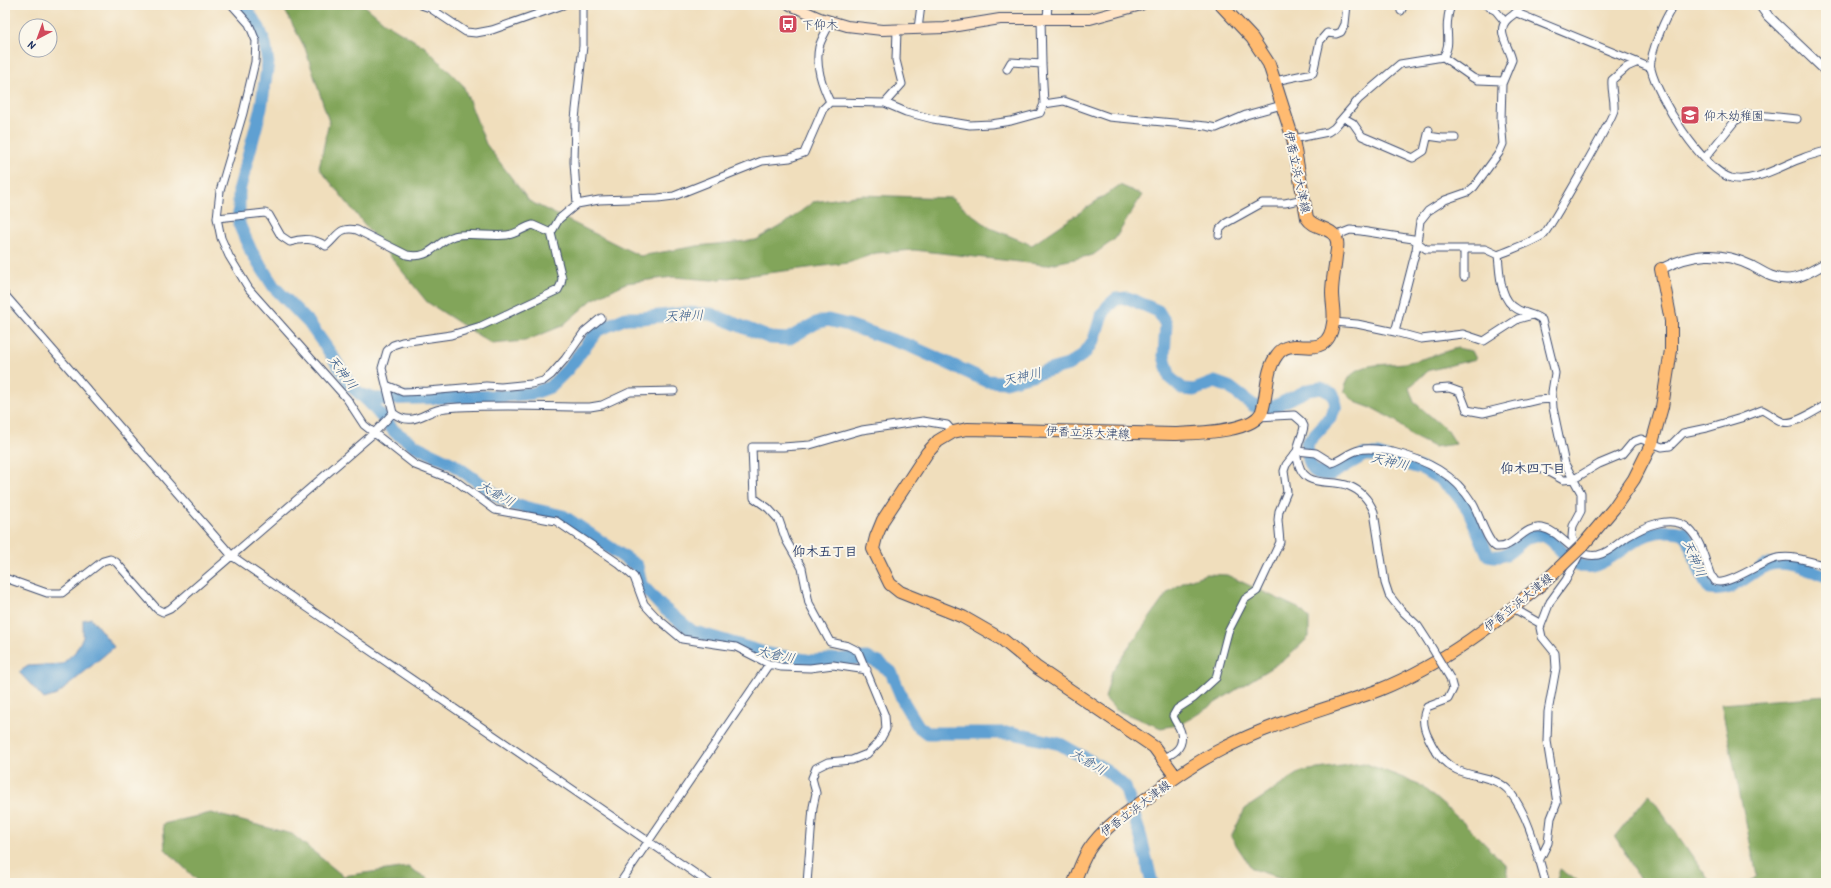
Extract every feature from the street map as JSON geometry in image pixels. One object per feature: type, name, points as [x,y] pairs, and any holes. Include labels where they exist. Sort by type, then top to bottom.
[{"type":"main road","points":[[790,5],[847,26],[882,30],[952,27],[1000,19],[1090,19],[1140,5]]},
{"type":"main road","name":"伊香立浜大津線","points":[[1221,5],[1257,45],[1269,64],[1293,139],[1307,218],[1310,222],[1335,236]]},
{"type":"main road","points":[[1260,414],[1269,373],[1276,356],[1282,350],[1290,346],[1319,345],[1330,336],[1333,322],[1332,292],[1338,246],[1335,236]]},
{"type":"main road","name":"伊香立浜大津線","points":[[1074,883],[1088,849],[1099,835],[1176,777],[1227,746],[1302,716],[1379,690],[1423,670],[1455,650],[1513,608],[1580,551],[1614,508],[1634,479],[1652,442],[1662,407],[1671,350],[1671,321],[1661,269]]},
{"type":"main road","name":"伊香立浜大津線","points":[[1176,777],[1154,747],[1036,667],[1003,640],[963,617],[900,592],[890,584],[874,549],[876,537],[883,520],[927,453],[938,441],[953,432],[967,429],[1174,434],[1203,433],[1236,428],[1260,414]]},
{"type":"street","points":[[232,5],[249,24],[256,40],[256,48],[255,62],[243,113],[220,191],[218,218],[221,238],[229,256],[249,289],[347,399],[364,425],[414,465],[456,481],[495,510],[556,522],[612,559],[634,577],[644,604],[657,618],[682,639],[736,648],[769,664],[793,668],[833,664],[867,670]]},
{"type":"street","points":[[421,5],[430,8],[466,32],[476,33],[492,30],[563,5]]},
{"type":"street","points":[[577,204],[574,162],[575,119],[583,46],[583,5]]},
{"type":"street","points":[[918,29],[921,5]]},
{"type":"street","points":[[5,578],[47,593],[62,593],[103,561],[110,559],[116,562],[157,609],[163,612],[170,609],[374,433],[391,413],[382,368],[387,351],[394,345],[402,342],[451,335],[481,326],[558,290],[562,278],[551,233],[560,218],[577,204],[599,200],[674,196],[762,162],[790,158],[804,153],[823,109],[830,102],[885,103],[906,112],[933,119],[970,125],[991,124],[1033,116],[1040,113],[1044,104],[1042,64],[1044,18],[1048,5]]},
{"type":"street","points":[[1274,80],[1313,72],[1320,41],[1327,34],[1336,34],[1341,32],[1345,24],[1347,5]]},
{"type":"street","points":[[1443,57],[1449,44],[1448,18],[1451,5]]},
{"type":"street","points":[[1486,5],[1496,11],[1505,22]]},
{"type":"street","points":[[1395,332],[1417,242],[1420,221],[1423,216],[1446,200],[1468,192],[1474,187],[1497,159],[1503,144],[1501,120],[1503,81],[1512,60],[1502,29],[1505,22],[1517,13],[1521,5]]},
{"type":"street","points":[[1675,5],[1671,9],[1665,21],[1654,50],[1651,68],[1666,106],[1678,125],[1705,158],[1718,171],[1730,177],[1740,179],[1770,172],[1802,158],[1826,151]]},
{"type":"street","points":[[1760,5],[1768,16],[1826,71]]},
{"type":"street","points":[[1517,13],[1651,68]]},
{"type":"street","points":[[830,21],[819,47],[818,67],[823,89],[830,102]]},
{"type":"street","points":[[885,103],[902,84],[896,60],[897,30]]},
{"type":"street","points":[[1293,139],[1328,132],[1344,118],[1359,99],[1400,64],[1443,57],[1478,80],[1503,81]]},
{"type":"street","points":[[1007,69],[1011,62],[1042,64]]},
{"type":"street","points":[[1335,236],[1350,230],[1361,231],[1412,239],[1426,249],[1485,249],[1498,255],[1544,234],[1612,119],[1614,110],[1611,88],[1612,80],[1627,67],[1636,63]]},
{"type":"street","points":[[1044,104],[1064,101],[1109,116],[1216,128],[1246,115],[1282,105]]},
{"type":"street","points":[[1705,158],[1735,122],[1747,114],[1797,119]]},
{"type":"street","points":[[1344,118],[1353,123],[1362,136],[1407,157],[1413,158],[1424,151],[1428,133],[1442,138],[1455,138]]},
{"type":"street","points":[[1219,234],[1220,229],[1226,223],[1262,203],[1286,203],[1304,199]]},
{"type":"street","points":[[218,218],[265,213],[269,215],[281,236],[290,242],[302,238],[318,241],[326,246],[339,232],[345,229],[358,230],[407,255],[415,257],[430,252],[444,241],[455,235],[510,235],[533,225],[551,233]]},
{"type":"street","points":[[1464,250],[1464,277]]},
{"type":"street","points":[[1498,255],[1501,283],[1504,294],[1517,310],[1537,315],[1542,320],[1552,356],[1555,373],[1553,399],[1565,464],[1581,492],[1581,511],[1573,526],[1572,537],[1580,551]]},
{"type":"street","points":[[1661,269],[1688,258],[1711,255],[1733,257],[1769,276],[1787,279],[1810,272],[1826,263]]},
{"type":"street","points":[[5,295],[232,556],[709,883]]},
{"type":"street","points":[[1333,322],[1357,324],[1421,339],[1464,334],[1484,341],[1518,319],[1528,315],[1537,315]]},
{"type":"street","points":[[387,388],[403,392],[428,391],[486,386],[500,387],[531,384],[543,381],[551,375],[565,359],[584,332],[601,318]]},
{"type":"street","points":[[1436,389],[1449,388],[1460,392],[1468,410],[1483,413],[1537,400],[1553,399]]},
{"type":"street","points":[[391,413],[404,419],[414,421],[423,415],[444,408],[482,405],[590,407],[602,405],[630,392],[674,391]]},
{"type":"street","points":[[1536,468],[1543,469],[1563,480],[1574,479],[1599,464],[1623,454],[1633,442],[1641,439],[1662,447],[1670,446],[1683,433],[1735,420],[1762,410],[1784,423],[1800,420],[1826,405]]},
{"type":"street","points":[[1260,414],[1294,415],[1298,418],[1304,426],[1298,462],[1310,479],[1319,483],[1348,486],[1364,495],[1369,501],[1374,512],[1385,583],[1389,595],[1400,609],[1418,626],[1450,678],[1453,689],[1448,699],[1427,707],[1423,716],[1426,734],[1433,748],[1457,770],[1502,784],[1509,791],[1527,823],[1546,883]]},
{"type":"street","points":[[807,883],[813,807],[816,793],[812,778],[816,768],[828,762],[852,760],[867,754],[879,742],[886,728],[885,716],[858,651],[848,646],[830,642],[809,603],[802,568],[786,540],[780,520],[768,508],[754,498],[752,447],[810,445],[862,430],[923,421],[947,425],[953,432]]},
{"type":"street","points":[[1300,451],[1316,453],[1332,463],[1360,449],[1372,449],[1419,459],[1438,468],[1460,487],[1473,504],[1491,541],[1496,547],[1504,548],[1526,531],[1539,528],[1556,533],[1568,546],[1588,555],[1599,555],[1610,550],[1644,527],[1670,522],[1681,524],[1689,529],[1697,540],[1711,576],[1716,581],[1720,582],[1739,576],[1770,559],[1780,557],[1806,560],[1826,566]]},
{"type":"street","points":[[1162,758],[1176,752],[1181,746],[1181,732],[1173,716],[1177,709],[1194,698],[1216,678],[1228,632],[1245,599],[1257,591],[1280,542],[1279,511],[1287,492],[1284,471],[1286,465],[1300,451]]},
{"type":"street","points":[[1539,861],[1548,843],[1551,818],[1557,802],[1547,741],[1548,706],[1556,668],[1555,653],[1542,637],[1541,624],[1550,602],[1566,580],[1580,551]]},
{"type":"street","points":[[1513,608],[1541,624]]},
{"type":"street","points":[[620,883],[769,664]]},
{"type":"green space","points":[[282,5],[364,5],[384,22],[425,47],[463,85],[486,144],[529,201],[640,256],[697,246],[756,240],[787,222],[813,202],[862,195],[951,198],[990,228],[1032,245],[1120,185],[1142,195],[1115,239],[1093,255],[1046,265],[914,250],[876,253],[848,263],[712,280],[673,277],[626,283],[592,300],[562,326],[525,341],[492,344],[427,302],[319,168],[329,122],[305,48]]},
{"type":"green space","points":[[1457,348],[1472,351],[1476,359],[1427,371],[1409,388],[1414,402],[1448,431],[1456,444],[1434,447],[1410,435],[1396,421],[1374,409],[1355,402],[1344,391],[1347,381],[1359,369],[1367,366],[1411,362]]},
{"type":"green space","points":[[1206,574],[1227,575],[1300,609],[1309,618],[1309,637],[1288,657],[1182,724],[1161,728],[1116,710],[1105,698],[1112,671],[1168,592],[1186,581]]},
{"type":"green space","points":[[1826,696],[1826,883],[1748,883],[1757,876],[1721,704]]},
{"type":"green space","points":[[1364,763],[1419,784],[1464,823],[1506,865],[1509,883],[1298,883],[1252,869],[1231,837],[1245,809],[1302,771]]},
{"type":"green space","points":[[1649,794],[1711,883],[1640,883],[1641,881],[1615,836]]},
{"type":"green space","points":[[211,813],[292,834],[343,876],[408,867],[435,883],[200,883],[165,849],[163,824]]},
{"type":"green space","points":[[1560,869],[1580,883],[1556,883]]},
{"type":"water","points":[[91,618],[114,647],[57,695],[44,699],[19,672],[28,666],[62,664],[75,652],[83,637],[83,620]]},
{"type":"waterway","name":"大倉川","points":[[243,5],[259,28],[265,44],[268,63],[261,108],[239,191],[239,224],[251,251],[274,287],[309,323],[351,386],[369,402],[395,432],[416,446],[453,464],[501,498],[515,505],[563,516],[637,566],[641,584],[661,606],[692,631],[768,654],[812,661],[867,658],[879,663],[891,672],[904,703],[918,726],[927,733],[1013,733],[1060,744],[1106,770],[1125,787],[1141,838],[1152,883]]},
{"type":"waterway","name":"天神川","points":[[362,395],[375,399],[503,396],[534,393],[550,387],[567,370],[598,330],[626,318],[642,318],[685,313],[711,314],[770,338],[788,339],[816,323],[828,320],[848,325],[910,346],[987,381],[1006,382],[1068,365],[1084,354],[1094,340],[1101,317],[1108,306],[1116,299],[1128,298],[1158,311],[1166,324],[1164,356],[1170,378],[1183,389],[1194,390],[1215,382],[1229,387],[1254,406],[1273,407],[1308,390],[1321,388],[1333,394],[1336,405],[1330,418],[1307,443],[1309,461],[1314,470],[1318,473],[1331,474],[1364,455],[1377,455],[1423,469],[1440,479],[1454,491],[1468,509],[1488,555],[1496,556],[1509,553],[1523,540],[1536,535],[1544,536],[1550,539],[1568,558],[1575,563],[1582,566],[1592,566],[1607,560],[1631,543],[1646,535],[1655,532],[1673,531],[1684,533],[1702,575],[1710,589],[1729,587],[1760,568],[1778,563],[1808,569],[1826,576]]},
{"type":"place","name":"下仰木","points":[[788,24]]},
{"type":"place","name":"仰木幼稚園","points":[[1690,115]]},
{"type":"district","name":"仰木四丁目","points":[[1533,468]]},
{"type":"district","name":"仰木五丁目","points":[[825,551]]}]
